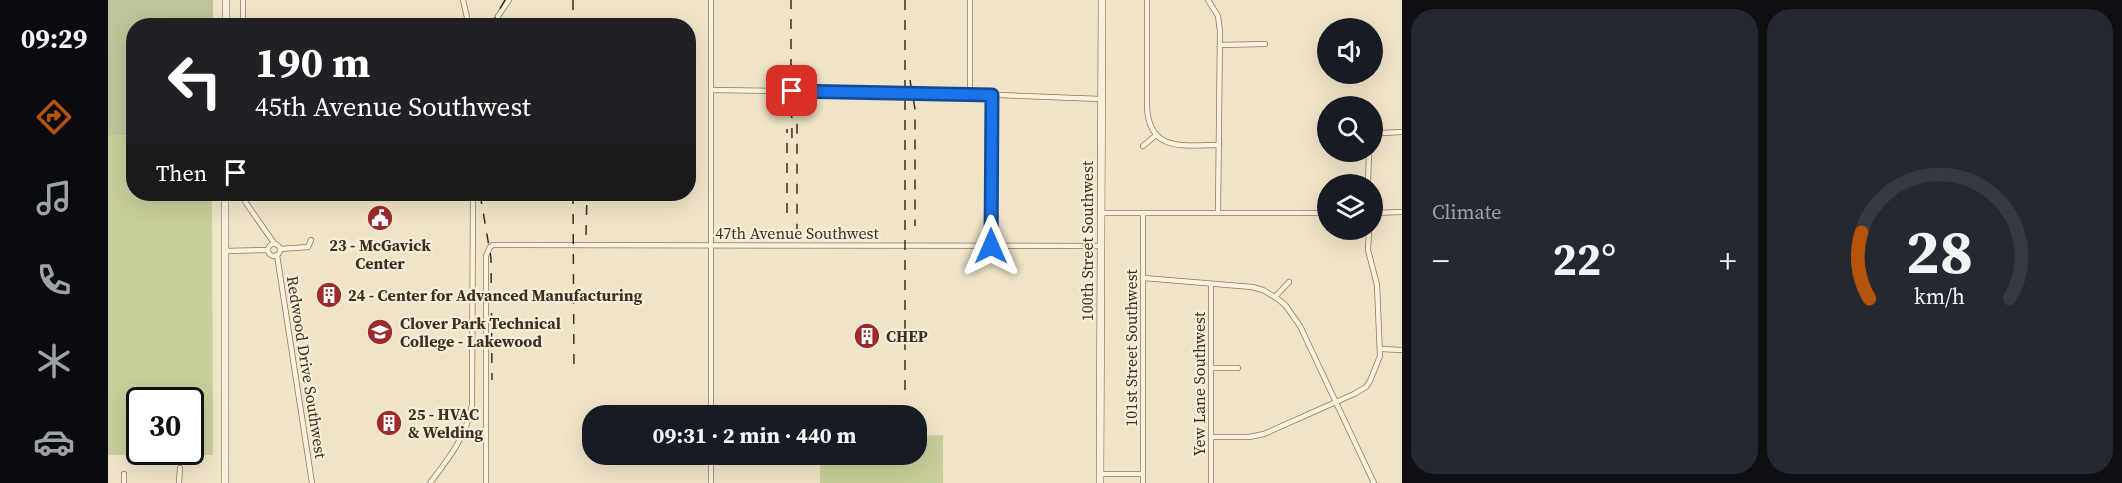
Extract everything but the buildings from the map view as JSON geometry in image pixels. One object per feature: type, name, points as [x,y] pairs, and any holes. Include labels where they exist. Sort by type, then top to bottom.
[{"type":"main road","points":[[226,0],[226,18]]},
{"type":"main road","name":"100th Street Southwest","points":[[1100,483],[1102,0]]},
{"type":"main road","points":[[225,201],[225,483]]},
{"type":"street","points":[[243,0],[243,18]]},
{"type":"street","points":[[463,0],[467,18]]},
{"type":"street","points":[[498,18],[509,0]]},
{"type":"street","points":[[711,0],[711,405]]},
{"type":"street","points":[[970,0],[970,94]]},
{"type":"street","points":[[1148,0],[1147,108],[1148,121],[1155,136],[1180,145],[1219,145]]},
{"type":"street","points":[[1208,0],[1218,16],[1220,45],[1218,212]]},
{"type":"street","points":[[1220,45],[1265,44]]},
{"type":"street","points":[[711,90],[970,94],[1101,99]]},
{"type":"street","points":[[991,246],[992,95]]},
{"type":"street","points":[[1383,133],[1402,132]]},
{"type":"street","points":[[1143,146],[1155,136]]},
{"type":"street","points":[[245,201],[280,249]]},
{"type":"street","points":[[430,483],[460,443],[469,421],[472,405],[473,201]]},
{"type":"street","points":[[1383,213],[1402,212]]},
{"type":"street","points":[[1101,213],[1317,213]]},
{"type":"street","name":"101st Street Southwest","points":[[1143,213],[1143,483]]},
{"type":"street","points":[[280,249],[308,247],[311,240]]},
{"type":"street","points":[[1211,437],[1249,437],[1264,434],[1366,387],[1376,369],[1381,349],[1377,285],[1368,250],[1368,240]]},
{"type":"street","points":[[267,250],[274,243]]},
{"type":"street","name":"47th Avenue Southwest","points":[[486,483],[486,256],[493,245],[1101,246]]},
{"type":"street","points":[[267,250],[271,255],[277,255],[280,249]]},
{"type":"street","points":[[225,251],[267,250]]},
{"type":"street","name":"Redwood Drive Southwest","points":[[277,255],[312,483]]},
{"type":"street","points":[[1144,278],[1252,287],[1275,297],[1286,306],[1300,326],[1374,483]]},
{"type":"street","points":[[1275,297],[1289,282]]},
{"type":"street","name":"Yew Lane Southwest","points":[[1211,284],[1211,483]]},
{"type":"street","points":[[1381,349],[1402,350]]},
{"type":"street","points":[[1211,368],[1239,368]]},
{"type":"street","points":[[711,465],[711,483]]},
{"type":"street","points":[[179,483],[180,468]]},
{"type":"street","points":[[124,474],[124,483]]},
{"type":"street","points":[[1100,474],[1143,474]]},
{"type":"green space","points":[[108,0],[213,0],[213,18],[126,18],[126,135],[108,135]]},
{"type":"green space","points":[[108,135],[125,135],[126,138],[126,201],[212,201],[213,455],[204,455],[204,387],[126,387],[126,455],[108,455]]},
{"type":"green space","points":[[943,435],[943,483],[820,483],[820,465],[927,465],[927,436]]},
{"type":"railway","points":[[495,18],[505,0]]},
{"type":"railway","points":[[573,0],[573,18]]},
{"type":"railway","points":[[791,0],[791,69]]},
{"type":"railway","points":[[905,0],[905,393]]},
{"type":"railway","points":[[792,138],[791,61],[797,120],[797,229]]},
{"type":"railway","points":[[910,80],[915,109],[915,226]]},
{"type":"railway","points":[[787,129],[787,213]]},
{"type":"railway","points":[[481,201],[491,258],[492,380]]},
{"type":"railway","points":[[573,201],[574,374]]},
{"type":"railway","points":[[586,235],[587,201]]},
{"type":"place","name":"23 - McGavick Center","points":[[380,218]]},
{"type":"place","name":"24 - Center for Advanced Manufacturing","points":[[329,295]]},
{"type":"place","name":"Clover Park Technical College - Lakewood","points":[[380,332]]},
{"type":"place","name":"CHEP","points":[[867,336]]},
{"type":"place","name":"25 - HVAC & Welding","points":[[389,423]]},
{"type":"route","points":[[792,91],[992,95],[991,246]]}]
